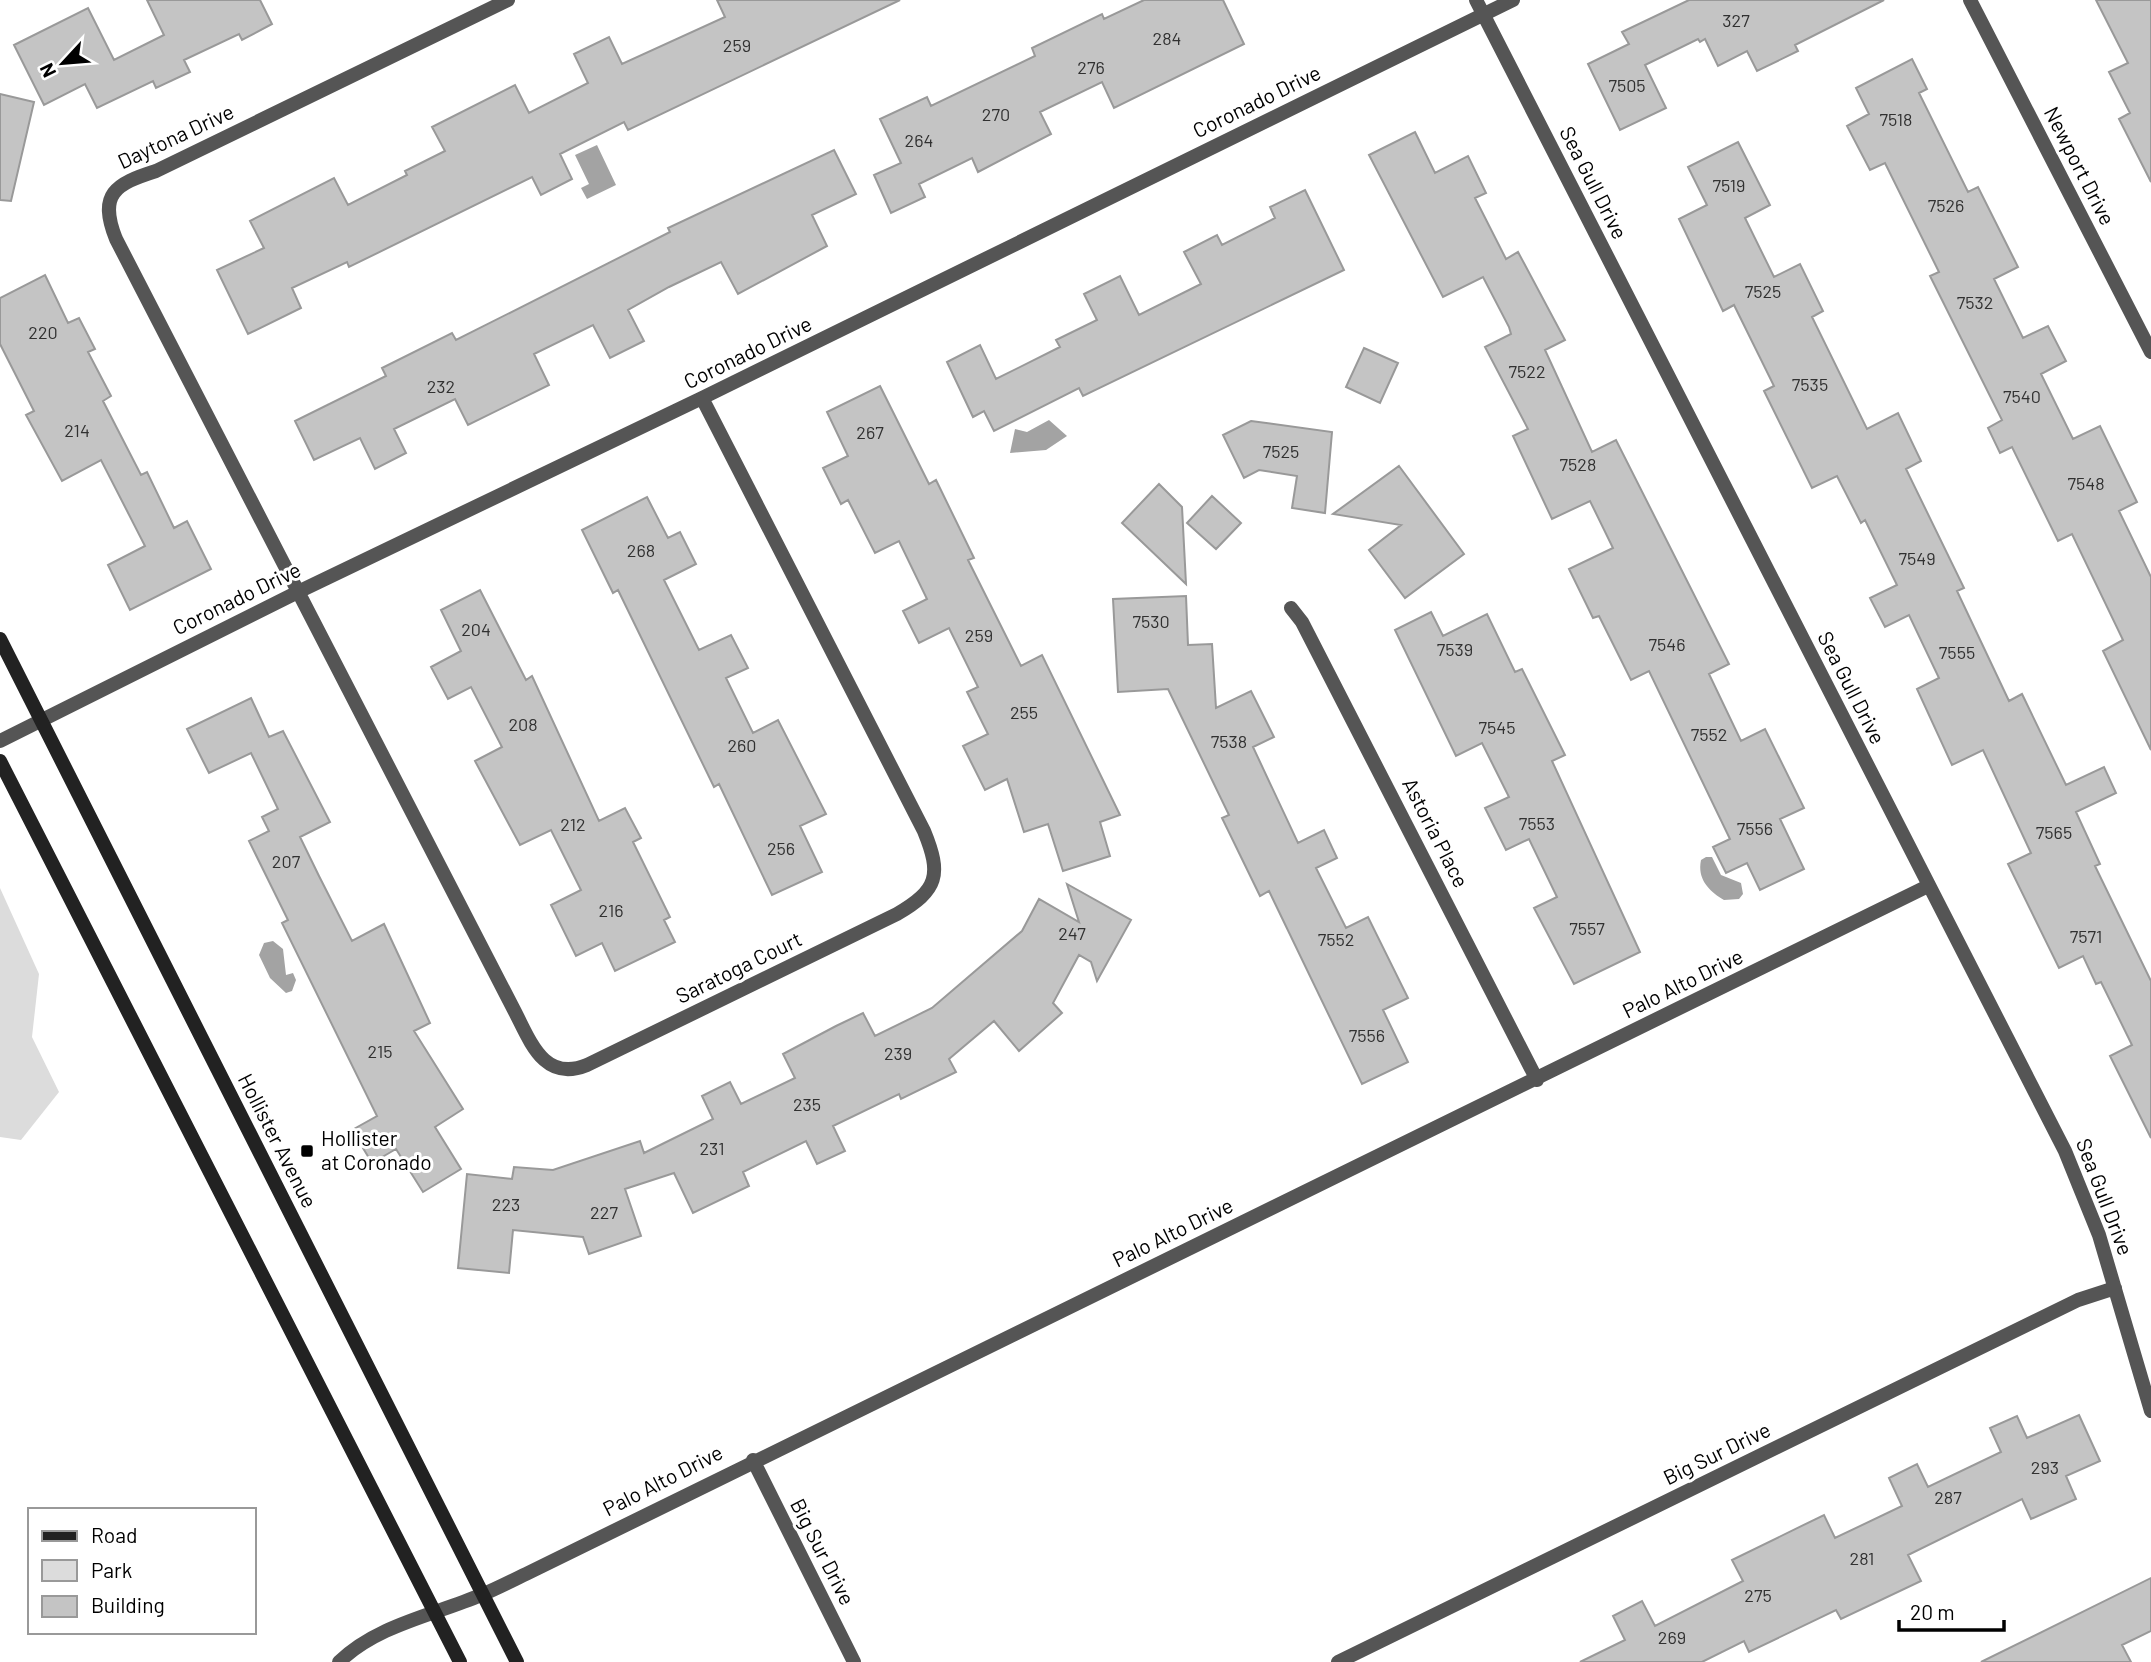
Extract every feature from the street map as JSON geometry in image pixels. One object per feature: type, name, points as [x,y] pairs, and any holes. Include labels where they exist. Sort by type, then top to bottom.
[{"type":"main road","name":"Hollister Avenue","points":[[0,639],[517,1662]]},
{"type":"main road","points":[[0,761],[460,1662]]},
{"type":"street","name":"Daytona Drive","points":[[300,591],[117,239],[107,207],[121,183],[156,171],[508,0]]},
{"type":"street","name":"Sea Gull Drive","points":[[1476,0],[2080,1184],[2115,1288],[2151,1411]]},
{"type":"street","name":"Coronado Drive","points":[[0,741],[300,591],[702,398],[1513,0]]},
{"type":"street","name":"Newport Drive","points":[[1970,0],[2151,352]]},
{"type":"street","name":"Saratoga Court","points":[[300,591],[535,1047],[556,1069],[579,1068],[598,1059],[897,914],[923,897],[933,886],[936,870],[924,831],[702,398]]},
{"type":"street","name":"Astoria Place","points":[[1291,608],[1313,643],[1537,1080]]},
{"type":"street","name":"Palo Alto Drive","points":[[339,1662],[352,1649],[404,1623],[482,1594],[752,1460],[1537,1080],[1928,886]]},
{"type":"street","name":"Big Sur Drive","points":[[1338,1662],[2078,1300],[2115,1288]]},
{"type":"street","name":"Big Sur Drive","points":[[752,1460],[854,1662]]},
{"type":"green space","points":[[0,888],[39,974],[32,1037],[59,1092],[21,1140],[0,1137]]},
{"type":"shaded area","points":[[597,145],[616,185],[587,199],[581,188],[589,184],[575,155]]},
{"type":"shaded area","points":[[1049,420],[1067,436],[1046,450],[1010,453],[1015,429],[1027,432]]},
{"type":"shaded area","points":[[1712,857],[1721,875],[1741,883],[1743,894],[1739,899],[1724,900],[1705,884],[1700,867],[1701,860]]},
{"type":"shaded area","points":[[273,941],[283,949],[286,975],[293,973],[296,980],[292,991],[286,993],[270,978],[259,955],[264,943]]},
{"type":"building","points":[[147,0],[260,0],[272,24],[242,40],[239,34],[184,60],[190,72],[156,88],[153,81],[97,108],[85,84],[44,105],[14,45],[88,8],[114,60],[164,35]]},
{"type":"building","points":[[717,0],[900,0],[628,130],[624,122],[560,154],[572,179],[541,195],[532,177],[349,267],[347,262],[292,288],[301,308],[248,334],[217,270],[264,248],[250,221],[334,178],[348,205],[407,175],[405,171],[445,151],[432,127],[515,85],[529,113],[588,83],[574,54],[609,37],[622,64],[725,17]]},
{"type":"building","points":[[1144,0],[1223,0],[1244,44],[1114,108],[1102,82],[1040,112],[1051,134],[978,172],[972,158],[919,184],[925,197],[891,213],[874,175],[901,163],[880,119],[927,97],[931,106],[1035,56],[1032,48],[1102,14],[1104,19]]},
{"type":"building","points":[[1689,0],[1884,0],[1795,45],[1798,51],[1757,71],[1747,51],[1718,66],[1705,39],[1700,42],[1698,39],[1645,65],[1666,108],[1620,130],[1588,64],[1629,44],[1622,32]]},
{"type":"building","points":[[2096,0],[2151,0],[2151,182],[2119,119],[2130,113],[2109,72],[2128,63]]},
{"type":"building","points":[[1912,59],[1927,89],[1919,93],[1968,192],[1978,187],[2018,267],[1994,279],[2023,338],[2048,326],[2066,361],[2041,374],[2073,439],[2100,426],[2137,502],[2119,511],[2151,577],[2151,750],[2103,651],[2123,640],[2072,534],[2058,541],[2012,447],[2000,453],[1988,428],[2002,420],[1930,276],[1939,272],[1885,163],[1870,170],[1847,126],[1869,114],[1856,88]]},
{"type":"building","points":[[0,94],[34,102],[11,201],[0,200]]},
{"type":"building","points":[[1415,132],[1435,173],[1468,156],[1486,193],[1475,198],[1506,259],[1518,252],[1565,340],[1545,350],[1592,452],[1616,440],[1729,664],[1709,674],[1741,741],[1765,729],[1804,808],[1780,819],[1804,869],[1760,890],[1747,863],[1726,873],[1713,847],[1730,839],[1649,671],[1631,680],[1599,616],[1593,618],[1569,569],[1613,548],[1590,501],[1552,519],[1513,436],[1528,429],[1485,347],[1511,334],[1509,327],[1483,277],[1443,297],[1369,155]]},
{"type":"building","points":[[1738,142],[1770,205],[1745,218],[1774,277],[1800,264],[1823,311],[1812,317],[1867,429],[1898,413],[1921,461],[1906,469],[1964,588],[1957,591],[2009,701],[2022,694],[2066,785],[2104,767],[2116,793],[2076,812],[2100,864],[2095,866],[2151,981],[2151,1138],[2110,1056],[2132,1045],[2101,982],[2096,984],[2083,956],[2059,968],[2008,864],[2031,853],[1983,750],[1952,765],[1917,689],[1939,678],[1909,615],[1885,627],[1870,598],[1897,585],[1865,520],[1861,523],[1837,476],[1812,488],[1764,391],[1774,386],[1734,305],[1723,311],[1679,219],[1707,205],[1688,167]]},
{"type":"building","points":[[834,150],[856,194],[812,215],[827,246],[738,294],[721,262],[669,287],[628,310],[644,341],[610,358],[593,325],[534,354],[549,385],[468,425],[455,399],[394,429],[406,453],[375,469],[360,438],[314,460],[295,421],[386,376],[382,368],[452,333],[456,340],[670,232],[668,228]]},
{"type":"building","points":[[1305,190],[1344,270],[1083,396],[1079,388],[994,431],[984,411],[973,417],[947,362],[980,345],[996,379],[1060,347],[1056,340],[1097,320],[1084,294],[1120,276],[1139,315],[1201,284],[1184,252],[1217,235],[1222,245],[1275,218],[1270,207]]},
{"type":"building","points":[[45,275],[68,323],[79,318],[95,349],[88,352],[111,396],[103,401],[141,475],[147,472],[174,528],[187,521],[211,569],[130,610],[108,565],[145,546],[101,460],[62,481],[26,415],[34,411],[0,344],[0,298]]},
{"type":"building","points":[[1364,348],[1398,363],[1380,403],[1346,387]]},
{"type":"building","points":[[880,386],[929,484],[936,480],[974,558],[968,560],[1021,666],[1042,655],[1120,815],[1100,822],[1110,856],[1063,871],[1048,824],[1024,832],[1007,779],[985,790],[963,746],[988,734],[967,692],[978,687],[949,628],[919,643],[903,611],[927,599],[899,541],[875,553],[848,500],[841,504],[823,468],[848,456],[827,412]]},
{"type":"building","points":[[1251,421],[1332,432],[1325,513],[1292,508],[1297,476],[1259,470],[1244,478],[1223,435]]},
{"type":"building","points":[[1399,466],[1464,554],[1405,598],[1369,550],[1401,525],[1333,514]]},
{"type":"building","points":[[1159,484],[1182,507],[1186,584],[1122,523]]},
{"type":"building","points":[[1212,496],[1241,523],[1216,549],[1187,523]]},
{"type":"building","points":[[647,497],[668,538],[680,532],[696,564],[664,580],[699,650],[731,635],[748,668],[726,678],[753,733],[778,720],[826,814],[800,826],[822,872],[772,895],[719,784],[714,787],[618,590],[613,593],[582,530]]},
{"type":"building","points":[[480,590],[526,680],[532,676],[599,821],[625,808],[641,838],[633,842],[670,917],[664,920],[675,942],[615,971],[602,943],[576,956],[551,905],[581,890],[551,830],[520,845],[475,761],[502,747],[471,687],[448,699],[431,667],[461,651],[441,610]]},
{"type":"building","points":[[1186,596],[1188,645],[1212,644],[1216,708],[1251,691],[1274,737],[1253,747],[1298,843],[1324,830],[1337,858],[1316,868],[1346,928],[1368,917],[1408,998],[1383,1010],[1408,1062],[1362,1084],[1269,891],[1260,896],[1222,818],[1229,815],[1168,689],[1118,692],[1113,599]]},
{"type":"building","points":[[1431,612],[1443,636],[1487,614],[1515,672],[1522,669],[1565,755],[1552,761],[1640,952],[1574,984],[1534,908],[1557,897],[1529,839],[1506,850],[1485,808],[1509,797],[1482,743],[1456,756],[1395,630]]},
{"type":"building","points":[[251,698],[269,737],[283,731],[330,822],[300,837],[352,941],[384,924],[430,1023],[414,1031],[463,1109],[435,1127],[461,1169],[423,1192],[396,1149],[372,1163],[352,1130],[377,1116],[282,923],[288,920],[249,841],[269,831],[262,817],[278,809],[251,753],[209,773],[187,729]]},
{"type":"building","points":[[1067,884],[1131,920],[1097,981],[1091,962],[1079,955],[1053,1003],[1062,1013],[1019,1051],[994,1021],[949,1059],[956,1072],[901,1099],[899,1094],[833,1126],[845,1151],[817,1164],[806,1141],[743,1172],[749,1186],[693,1213],[674,1173],[625,1189],[641,1236],[589,1254],[583,1237],[513,1230],[509,1273],[458,1268],[467,1174],[512,1179],[514,1167],[553,1170],[640,1141],[644,1153],[713,1119],[702,1096],[730,1082],[741,1104],[795,1078],[783,1054],[836,1026],[863,1013],[875,1036],[932,1008],[1022,931],[1039,899],[1079,922]]},
{"type":"building","points":[[2079,1415],[2100,1461],[2066,1476],[2076,1499],[2031,1519],[2022,1499],[1908,1555],[1921,1581],[1841,1619],[1836,1610],[1749,1652],[1744,1641],[1702,1662],[1580,1662],[1625,1640],[1613,1616],[1642,1601],[1655,1626],[1743,1581],[1732,1560],[1824,1515],[1835,1538],[1902,1506],[1889,1478],[1917,1464],[1928,1487],[2001,1452],[1990,1428],[2017,1416],[2027,1438]]},
{"type":"building","points":[[2151,1578],[2151,1631],[2122,1645],[2131,1662],[1981,1662]]},
{"type":"place","name":"Hollister at Coronado","points":[[307,1151]]}]
